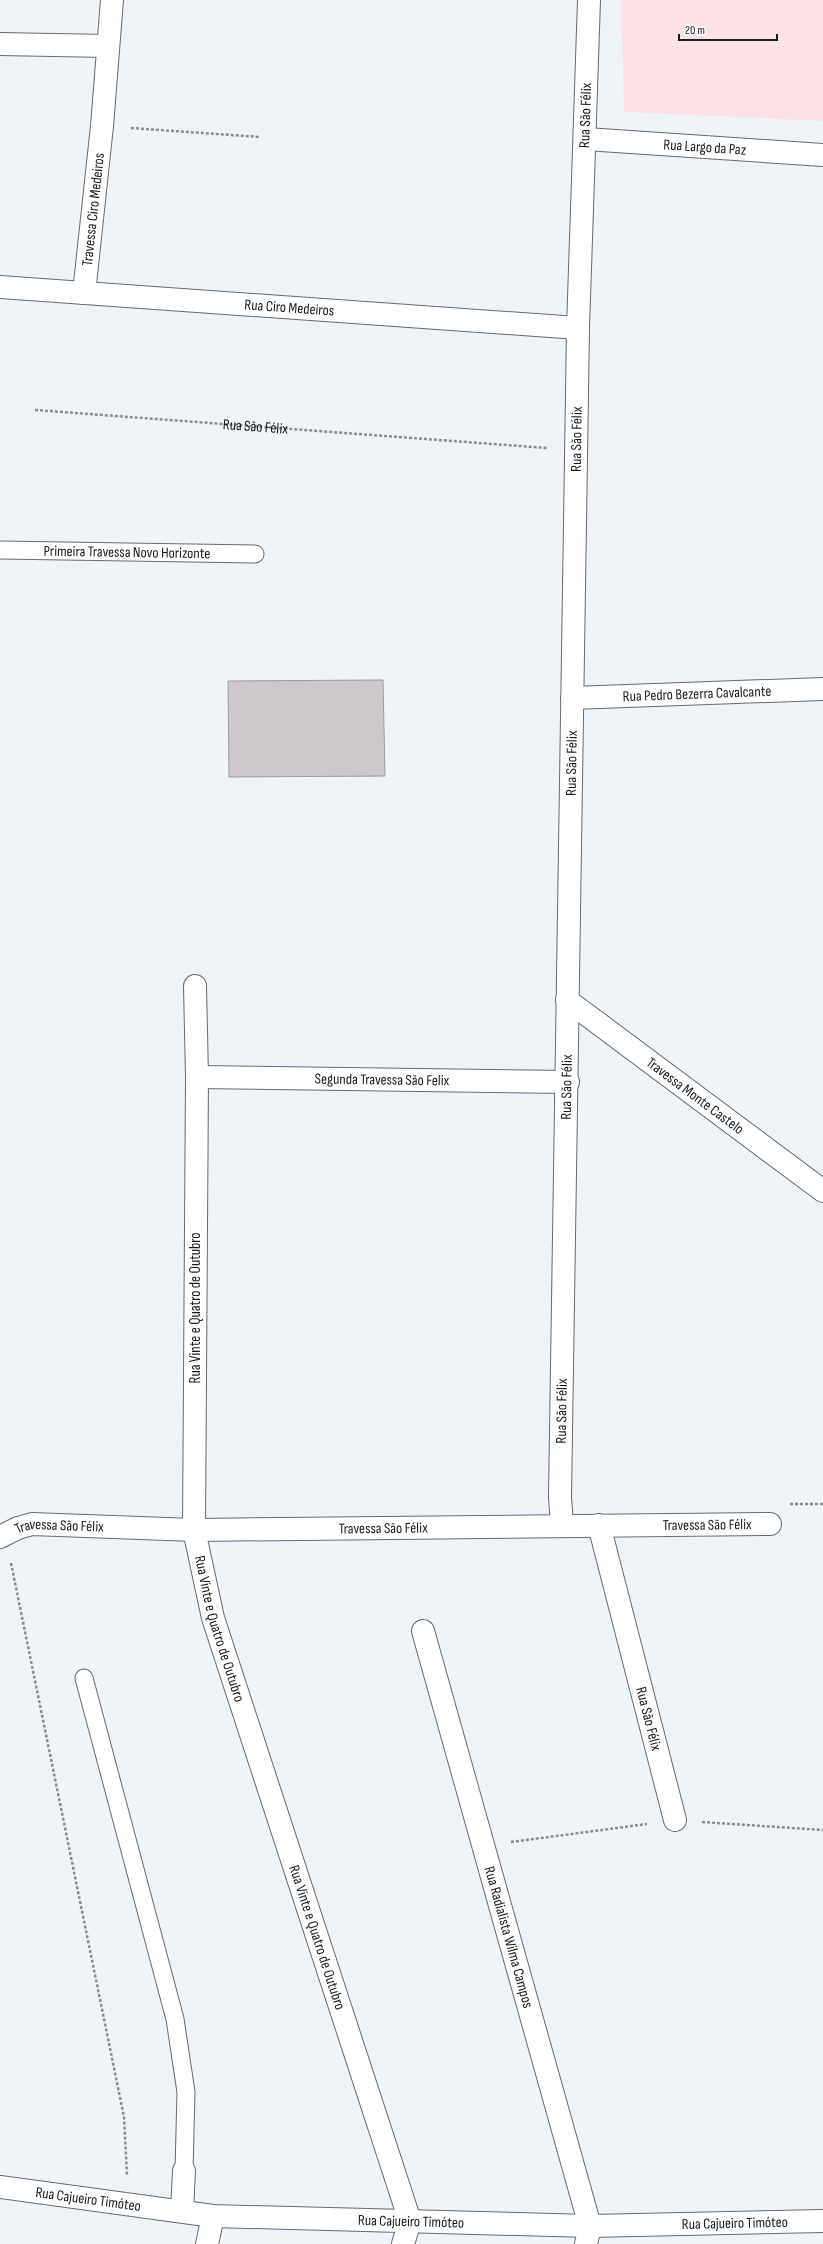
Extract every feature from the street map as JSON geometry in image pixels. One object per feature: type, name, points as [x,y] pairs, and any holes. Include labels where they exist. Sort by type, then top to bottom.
[{"type":"street","name":"Travessa Ciro Medeiros","points":[[84,293],[102,126],[107,46],[112,0]]},
{"type":"street","name":"Rua São Félix","points":[[562,1526],[560,1497],[568,1082],[567,1000],[578,328],[586,139],[589,0]]},
{"type":"street","points":[[0,44],[107,46]]},
{"type":"street","name":"Rua Largo da Paz","points":[[586,139],[823,155]]},
{"type":"street","name":"Rua Ciro Medeiros","points":[[0,287],[578,328]]},
{"type":"street","name":"Rua Pedro Bezerra Cavalcante","points":[[572,698],[823,689]]},
{"type":"street","name":"Rua Vinte e Quatro de Outubro","points":[[195,986],[197,1077],[194,1530],[214,1618],[410,2221]]},
{"type":"street","name":"Travessa Monte Castelo","points":[[567,1000],[823,1191]]},
{"type":"street","name":"Segunda Travessa São Felix","points":[[197,1077],[568,1082]]},
{"type":"street","name":"Travessa São Félix","points":[[3,1536],[18,1528],[32,1524],[194,1530],[770,1524]]},
{"type":"street","name":"Rua São Félix","points":[[598,1525],[675,1820]]},
{"type":"street","name":"Rua Radialista Wilma Campos","points":[[423,1631],[588,2235]]},
{"type":"street","points":[[182,2211],[184,2171]]},
{"type":"street","name":"Rua Cajueiro Timóteo","points":[[0,2187],[213,2216],[410,2221],[588,2235],[823,2221]]},
{"type":"street","points":[[207,2244],[213,2216]]},
{"type":"street","points":[[403,2244],[410,2221]]},
{"type":"lane","name":"Primeira Travessa Novo Horizonte","points":[[0,550],[255,554]]},
{"type":"lane","points":[[84,1678],[175,2019],[186,2092],[184,2171]]},
{"type":"path","points":[[102,126],[260,137]]},
{"type":"path","name":"Rua São Félix","points":[[35,410],[548,448]]},
{"type":"path","points":[[3,1536],[124,2117],[128,2205]]},
{"type":"shaded area","points":[[621,0],[823,0],[823,121],[624,112]]},
{"type":"building","points":[[383,680],[385,776],[229,777],[228,681]]}]
